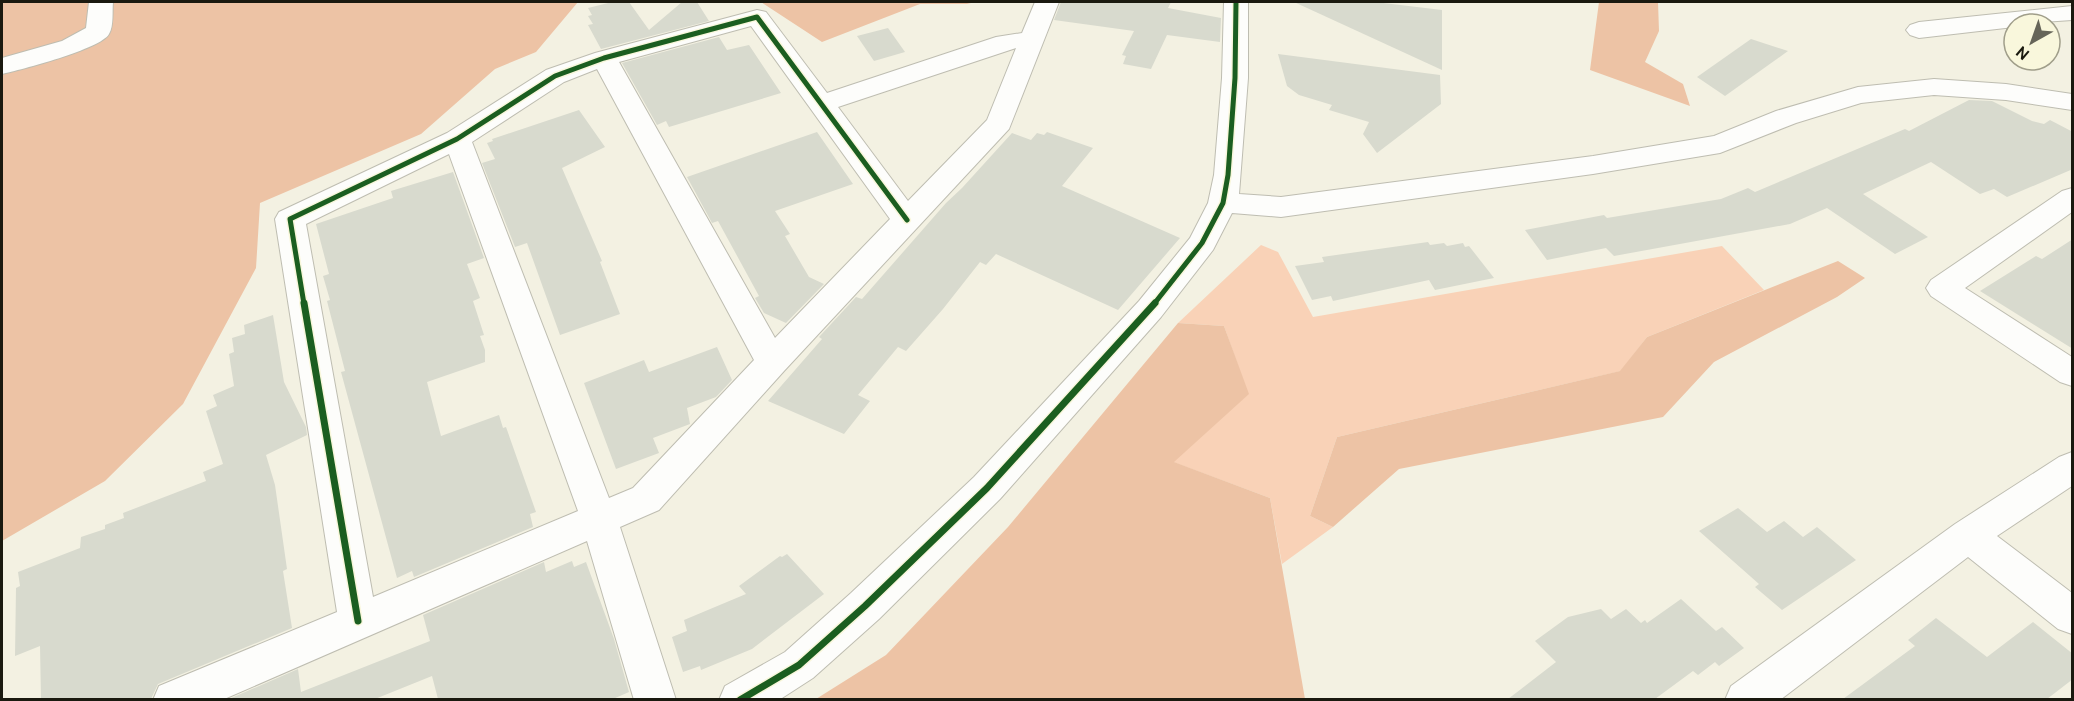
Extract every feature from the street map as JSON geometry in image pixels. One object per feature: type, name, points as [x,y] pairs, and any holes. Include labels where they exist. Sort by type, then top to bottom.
[{"type":"street","points":[[2,66],[72,46],[98,32],[101,2]]},
{"type":"street","points":[[174,699],[646,499],[772,362],[999,123],[1047,2]]},
{"type":"street","points":[[740,699],[799,665],[865,606],[987,488],[1150,309],[1202,243],[1223,203],[1228,175],[1232,131],[1236,2]]},
{"type":"street","points":[[1919,30],[2073,13]]},
{"type":"street","points":[[358,621],[290,219],[457,139],[555,76],[604,58],[757,17],[907,220]]},
{"type":"street","points":[[821,104],[1005,42],[1033,39]]},
{"type":"street","points":[[604,58],[772,362]]},
{"type":"street","points":[[1223,203],[1281,207],[1593,165],[1720,144],[1786,117],[1858,95],[1934,87],[2006,92],[2073,102]]},
{"type":"street","points":[[457,139],[599,519],[655,699]]},
{"type":"street","points":[[2073,198],[1942,288],[2073,374]]},
{"type":"street","points":[[1746,699],[1968,535],[2073,467]]},
{"type":"street","points":[[1968,535],[2073,616]]},
{"type":"shaded area","points":[[2,2],[578,2],[536,52],[495,69],[421,134],[260,203],[256,268],[183,404],[105,481],[2,541]]},
{"type":"shaded area","points":[[761,2],[975,2],[920,4],[822,42]]},
{"type":"shaded area","points":[[1599,2],[1658,2],[1659,31],[1645,62],[1683,84],[1690,106],[1590,70]]},
{"type":"shaded area","points":[[1261,245],[1278,252],[1313,317],[1722,246],[1764,290],[1647,337],[1621,371],[1337,437],[1310,516],[1333,527],[1282,564],[1270,498],[1173,462],[1248,394],[1224,326],[1178,323]]},
{"type":"shaded area","points":[[1838,261],[1865,278],[1837,297],[1714,362],[1663,417],[1399,469],[1333,527],[1310,516],[1337,437],[1620,371],[1647,337]]},
{"type":"shaded area","points":[[1178,323],[1224,326],[1249,394],[1174,462],[1270,498],[1305,699],[816,699],[886,655],[1008,527]]},
{"type":"building","points":[[612,2],[629,2],[649,30],[682,2],[697,2],[709,21],[601,49],[588,25],[593,24],[588,16],[592,15],[588,8]]},
{"type":"building","points":[[1061,2],[1171,2],[1168,8],[1221,18],[1220,42],[1167,35],[1151,69],[1123,64],[1126,56],[1122,55],[1134,31],[1054,20]]},
{"type":"building","points":[[1294,2],[1375,2],[1442,10],[1442,70]]},
{"type":"building","points":[[888,28],[905,52],[874,61],[857,36]]},
{"type":"building","points":[[719,37],[727,50],[749,45],[781,93],[669,127],[666,121],[657,125],[622,63]]},
{"type":"building","points":[[1751,39],[1788,51],[1725,96],[1697,77]]},
{"type":"building","points":[[1278,54],[1440,75],[1441,104],[1377,153],[1363,134],[1369,122],[1329,110],[1332,105],[1299,95],[1287,86]]},
{"type":"building","points":[[1969,100],[1992,101],[2032,121],[2044,124],[2050,120],[2073,132],[2073,169],[2007,197],[1994,189],[1980,194],[1931,162],[1863,194],[1928,237],[1895,254],[1827,208],[1790,224],[1614,256],[1606,248],[1547,260],[1525,230],[1604,215],[1607,218],[1721,199],[1748,188],[1755,192],[1905,129],[1909,131]]},
{"type":"building","points":[[579,110],[605,147],[562,168],[602,261],[600,262],[620,314],[560,335],[527,243],[515,247],[482,163],[495,159],[487,143],[493,141],[492,139]]},
{"type":"building","points":[[817,132],[853,184],[775,211],[790,234],[785,236],[809,277],[824,284],[786,323],[764,313],[755,298],[759,296],[718,221],[712,223],[687,177]]},
{"type":"building","points":[[1047,132],[1093,148],[1062,186],[1180,238],[1118,310],[996,254],[986,265],[980,262],[906,351],[898,347],[858,395],[870,401],[844,434],[768,401],[822,339],[819,337],[856,297],[862,299],[946,203],[1012,133],[1031,140],[1037,133],[1044,135]]},
{"type":"building","points":[[453,172],[484,258],[467,264],[480,298],[473,301],[484,335],[480,336],[485,350],[485,362],[427,382],[441,436],[499,415],[503,428],[506,427],[536,512],[530,514],[533,527],[414,577],[412,571],[397,578],[341,372],[345,371],[323,276],[329,274],[316,224],[393,198],[391,191]]},
{"type":"building","points":[[2073,239],[2073,349],[1980,291],[2036,256],[2042,259]]},
{"type":"building","points":[[1428,242],[1430,245],[1444,243],[1447,246],[1463,243],[1465,247],[1469,246],[1494,278],[1435,290],[1429,280],[1333,301],[1331,296],[1312,300],[1295,266],[1324,262],[1322,257]]},
{"type":"building","points":[[273,315],[284,382],[306,427],[307,435],[266,455],[275,485],[287,569],[283,571],[292,628],[158,684],[151,699],[41,699],[40,646],[15,656],[16,588],[20,586],[18,572],[80,548],[81,537],[105,529],[105,525],[124,518],[123,513],[206,481],[203,472],[223,464],[206,411],[217,406],[213,395],[234,386],[229,354],[234,352],[232,338],[245,334],[244,325]]},
{"type":"building","points":[[717,347],[732,380],[716,397],[687,408],[690,424],[653,438],[659,453],[616,469],[584,383],[644,360],[649,372]]},
{"type":"building","points":[[1738,508],[1767,532],[1784,521],[1803,537],[1817,527],[1856,560],[1782,610],[1755,587],[1759,584],[1699,531]]},
{"type":"building","points":[[787,554],[824,594],[752,649],[701,670],[700,666],[683,672],[672,637],[687,631],[684,620],[746,594],[739,586],[780,556]]},
{"type":"building","points":[[572,561],[574,567],[586,562],[614,639],[629,692],[613,699],[438,699],[432,676],[375,699],[229,699],[298,669],[301,692],[430,641],[423,615],[544,562],[546,572]]},
{"type":"building","points":[[1681,599],[1716,631],[1722,627],[1744,648],[1719,666],[1715,662],[1698,675],[1693,671],[1655,699],[1508,699],[1556,662],[1535,641],[1568,617],[1601,609],[1611,619],[1626,609],[1641,623],[1645,620],[1647,623]]},
{"type":"building","points":[[1936,618],[1987,657],[2033,622],[2073,654],[2073,679],[2047,699],[1843,699],[1915,646],[1908,640]]},
{"type":"cycle path","points":[[740,700],[799,665],[865,606],[987,488],[1150,309],[1202,243],[1223,203],[1228,175],[1235,78],[1236,2]]},
{"type":"cycle path","points":[[358,621],[290,219],[457,139],[555,76],[604,58],[757,17],[907,220]]}]
